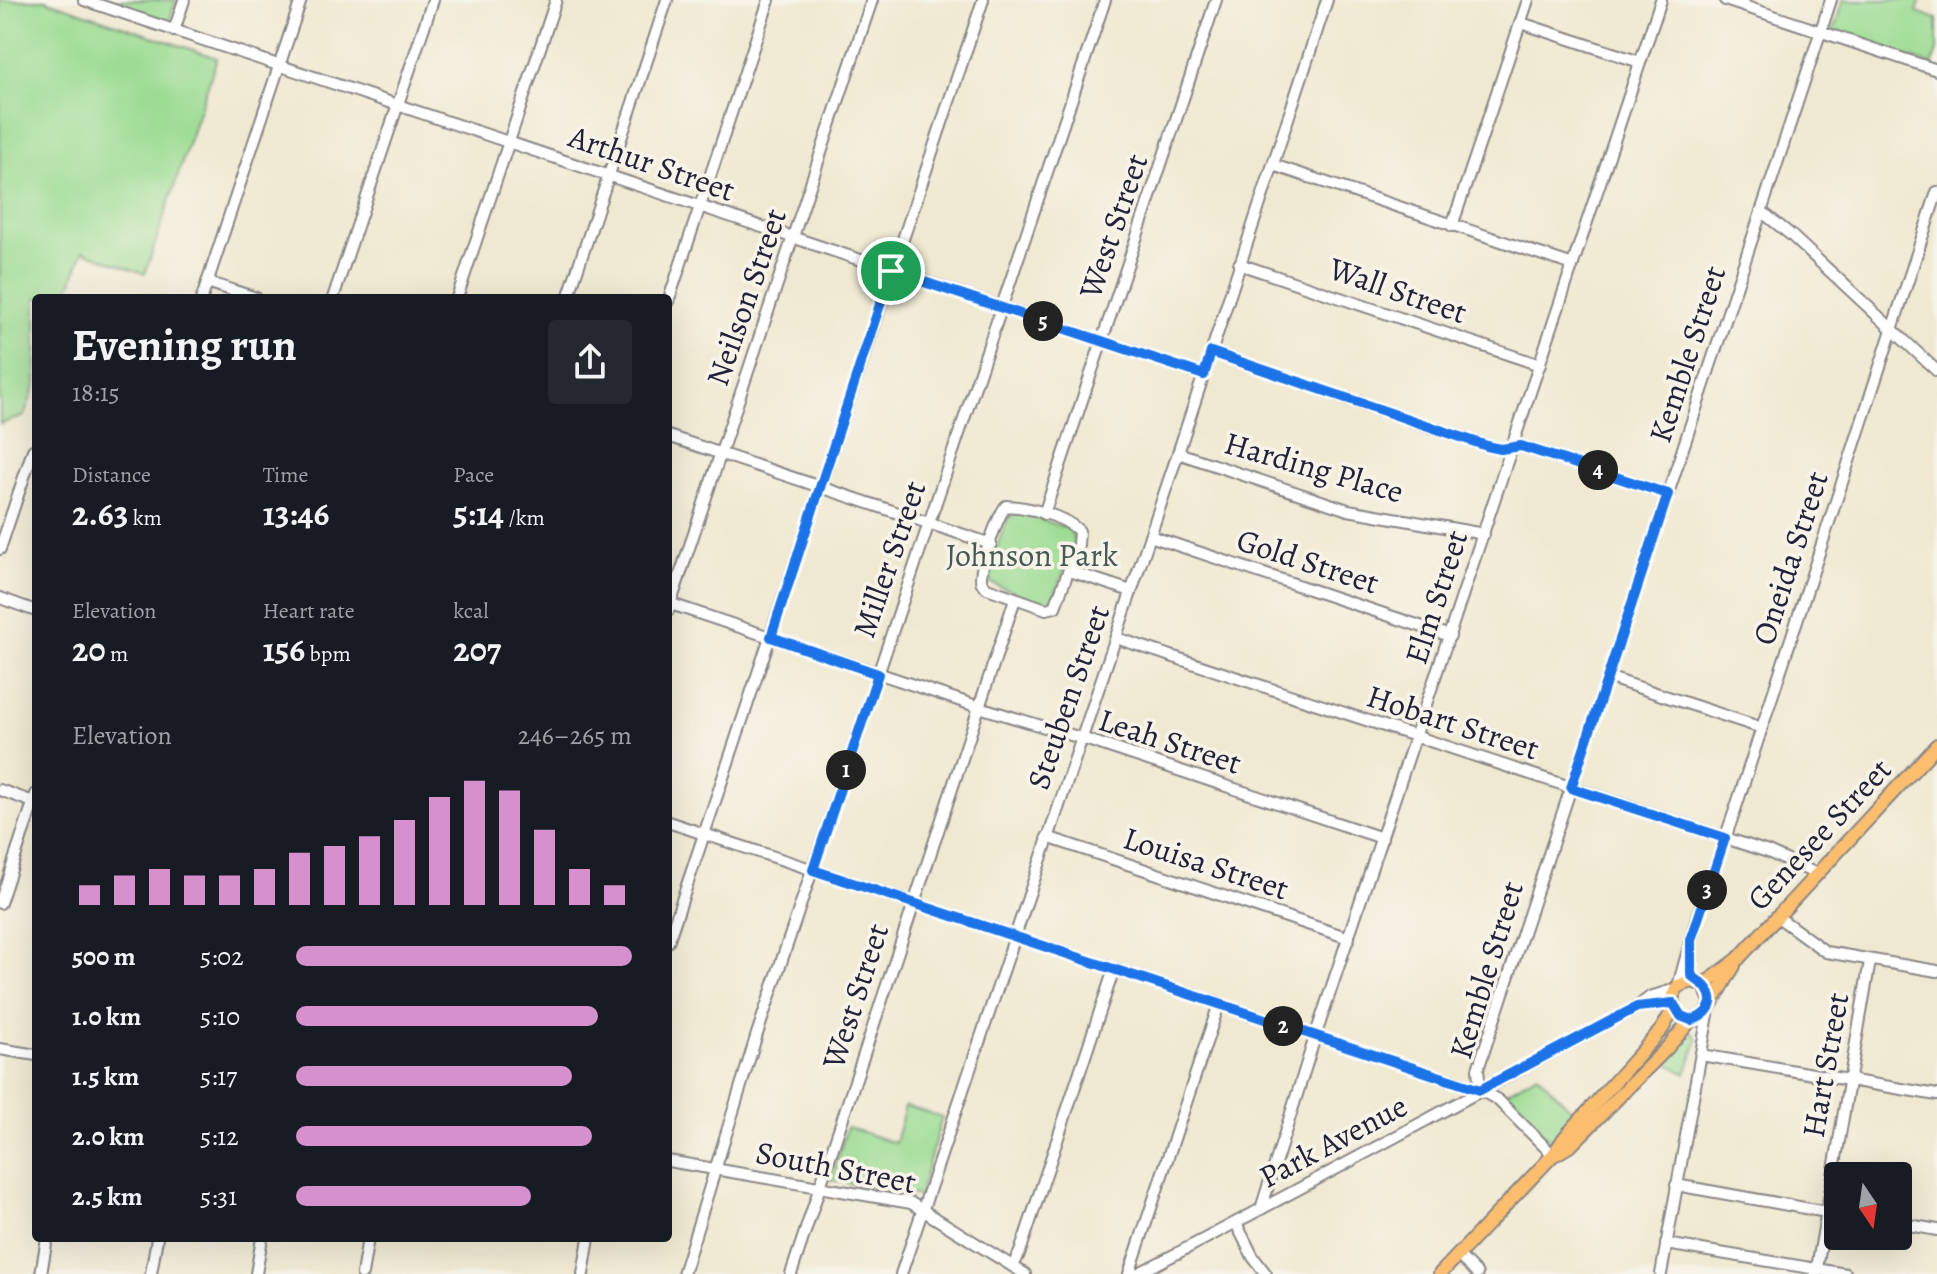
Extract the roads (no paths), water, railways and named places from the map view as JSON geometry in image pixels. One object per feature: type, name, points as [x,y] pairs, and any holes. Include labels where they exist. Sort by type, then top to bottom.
[{"type":"main road","name":"Genesee Street","points":[[1700,982],[1709,981],[1738,959],[1935,750]]},
{"type":"main road","name":"Genesee Street","points":[[1710,1005],[1738,959]]},
{"type":"main road","points":[[1440,1274],[1553,1155],[1565,1137],[1662,1029],[1672,1016],[1677,987],[1688,981],[1700,982],[1709,991],[1710,1005],[1700,1018],[1692,1020],[1571,1145],[1553,1155]]},
{"type":"main road","points":[[1673,1006],[1681,1016],[1692,1020]]},
{"type":"street","name":"Arthur Street","points":[[84,0],[1204,375]]},
{"type":"street","points":[[174,31],[184,0]]},
{"type":"street","points":[[203,294],[301,0]]},
{"type":"street","points":[[334,294],[433,0]]},
{"type":"street","points":[[458,294],[556,0]]},
{"type":"street","points":[[569,294],[667,0]]},
{"type":"street","points":[[671,294],[769,0]]},
{"type":"street","name":"Neilson Street","points":[[672,597],[872,0]]},
{"type":"street","points":[[672,930],[983,0]]},
{"type":"street","name":"Miller Street","points":[[683,1274],[714,1169],[813,870],[1105,0]]},
{"type":"street","name":"West Street","points":[[1044,514],[1216,0]]},
{"type":"street","name":"Steuben Street","points":[[901,1274],[1327,0]]},
{"type":"street","points":[[1452,226],[1528,0]]},
{"type":"street","name":"Elm Street","points":[[1261,1209],[1315,1037],[1661,0]]},
{"type":"street","points":[[1725,0],[1937,70]]},
{"type":"street","name":"Kemble Street","points":[[1480,1090],[1478,1069],[1831,0]]},
{"type":"street","points":[[1521,23],[1640,62]]},
{"type":"street","points":[[1273,165],[1573,265]]},
{"type":"street","name":"Oneida Street","points":[[1677,987],[1937,192]]},
{"type":"street","points":[[1761,211],[1791,235],[1937,371]]},
{"type":"street","name":"Wall Street","points":[[1239,264],[1540,365]]},
{"type":"street","points":[[207,282],[244,294]]},
{"type":"street","points":[[1211,352],[1487,446],[1501,449],[1521,446],[1668,494]]},
{"type":"street","points":[[672,437],[991,544]]},
{"type":"street","points":[[0,549],[32,453]]},
{"type":"street","name":"Harding Place","points":[[1178,453],[1348,510],[1484,534]]},
{"type":"street","points":[[1006,506],[1044,514],[1073,524],[1079,531],[1070,571],[1055,607],[1046,609],[987,588],[981,576],[1006,506]]},
{"type":"street","name":"Gold Street","points":[[1150,536],[1450,636]]},
{"type":"street","points":[[1070,571],[1131,591]]},
{"type":"street","points":[[0,598],[32,610]]},
{"type":"street","name":"West Street","points":[[791,1274],[1015,599]]},
{"type":"street","name":"Leah Street","points":[[672,607],[1382,838]]},
{"type":"street","name":"Hobart Street","points":[[1116,638],[1725,838],[1794,862],[1817,874]]},
{"type":"street","points":[[1607,677],[1762,728]]},
{"type":"street","points":[[0,790],[32,798]]},
{"type":"street","points":[[0,903],[32,808]]},
{"type":"street","points":[[672,823],[1480,1090],[1498,1100],[1553,1155]]},
{"type":"street","name":"Louisa Street","points":[[1047,837],[1349,938]]},
{"type":"street","points":[[1778,917],[1820,950],[1937,971]]},
{"type":"street","name":"Oneida Street","points":[[1691,940],[1691,975],[1700,982]]},
{"type":"street","name":"Hart Street","points":[[1839,1162],[1870,961]]},
{"type":"street","points":[[1013,1266],[1114,969]]},
{"type":"street","name":"Park Avenue","points":[[1137,1274],[1637,1007],[1650,997],[1677,987]]},
{"type":"street","points":[[1129,1274],[1219,1004]]},
{"type":"street","points":[[1661,1274],[1710,1005]]},
{"type":"street","name":"Park Avenue","points":[[1637,1007],[1673,1006]]},
{"type":"street","points":[[1692,1020],[1699,1023],[1704,1036]]},
{"type":"street","points":[[0,1049],[32,1054]]},
{"type":"street","points":[[1701,1055],[1937,1095]]},
{"type":"street","name":"South Street","points":[[672,1162],[911,1203],[1025,1274]]},
{"type":"street","points":[[1676,1185],[1824,1212]]},
{"type":"street","points":[[1236,1223],[1253,1257],[1266,1274]]},
{"type":"street","points":[[1912,1226],[1937,1230]]},
{"type":"street","points":[[41,1274],[46,1242]]},
{"type":"street","points":[[151,1274],[156,1242]]},
{"type":"street","points":[[256,1274],[261,1242]]},
{"type":"street","points":[[362,1274],[367,1242]]},
{"type":"street","points":[[583,1274],[588,1242]]},
{"type":"street","name":"Hart Street","points":[[1816,1272],[1824,1242]]},
{"type":"street","points":[[1666,1244],[1816,1272],[1846,1274]]},
{"type":"street","points":[[1458,1255],[1477,1274]]},
{"type":"park label","name":"Johnson Park","points":[[1032,555]]}]
